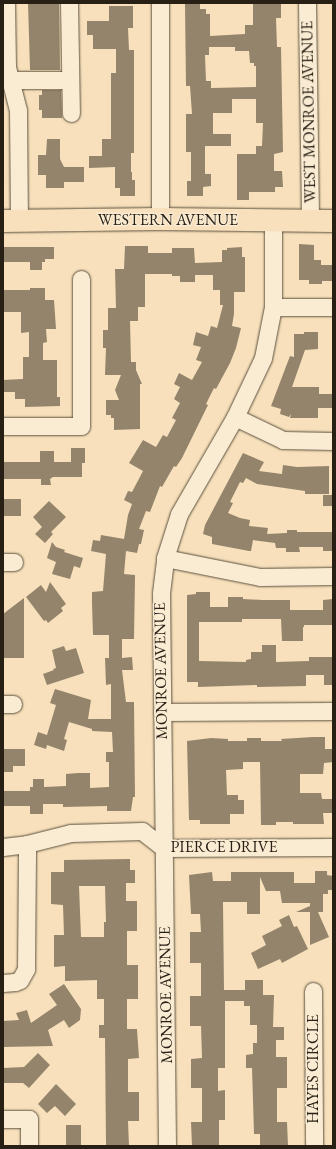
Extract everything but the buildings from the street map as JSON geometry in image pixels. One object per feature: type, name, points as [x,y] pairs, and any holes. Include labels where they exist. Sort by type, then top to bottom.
[{"type":"main road","name":"WESTERN AVENUE","points":[[11,221],[160,219],[333,221]]},
{"type":"street","points":[[6,3],[6,67],[18,110],[11,221]]},
{"type":"street","points":[[69,3],[71,113]]},
{"type":"street","points":[[160,3],[160,219]]},
{"type":"street","name":"WEST MONROE AVENUE","points":[[307,3],[310,221]]},
{"type":"street","points":[[10,80],[70,80]]},
{"type":"street","name":"MONROE AVENUE","points":[[167,1146],[161,593],[165,558],[179,514],[235,417],[264,358],[273,307],[273,220]]},
{"type":"street","points":[[3,426],[81,426],[81,279]]},
{"type":"street","points":[[273,307],[333,307]]},
{"type":"street","points":[[235,417],[283,440],[333,441]]},
{"type":"street","points":[[165,558],[260,577],[333,576]]},
{"type":"street","points":[[162,712],[333,711]]},
{"type":"street","name":"PIERCE DRIVE","points":[[3,847],[27,844],[71,833],[142,831],[164,848],[333,847]]},
{"type":"street","points":[[3,983],[15,982],[27,977],[27,844]]},
{"type":"street","name":"HAYES CIRCLE","points":[[313,991],[314,1146]]},
{"type":"street","points":[[3,1119],[29,1119],[29,1146]]}]
